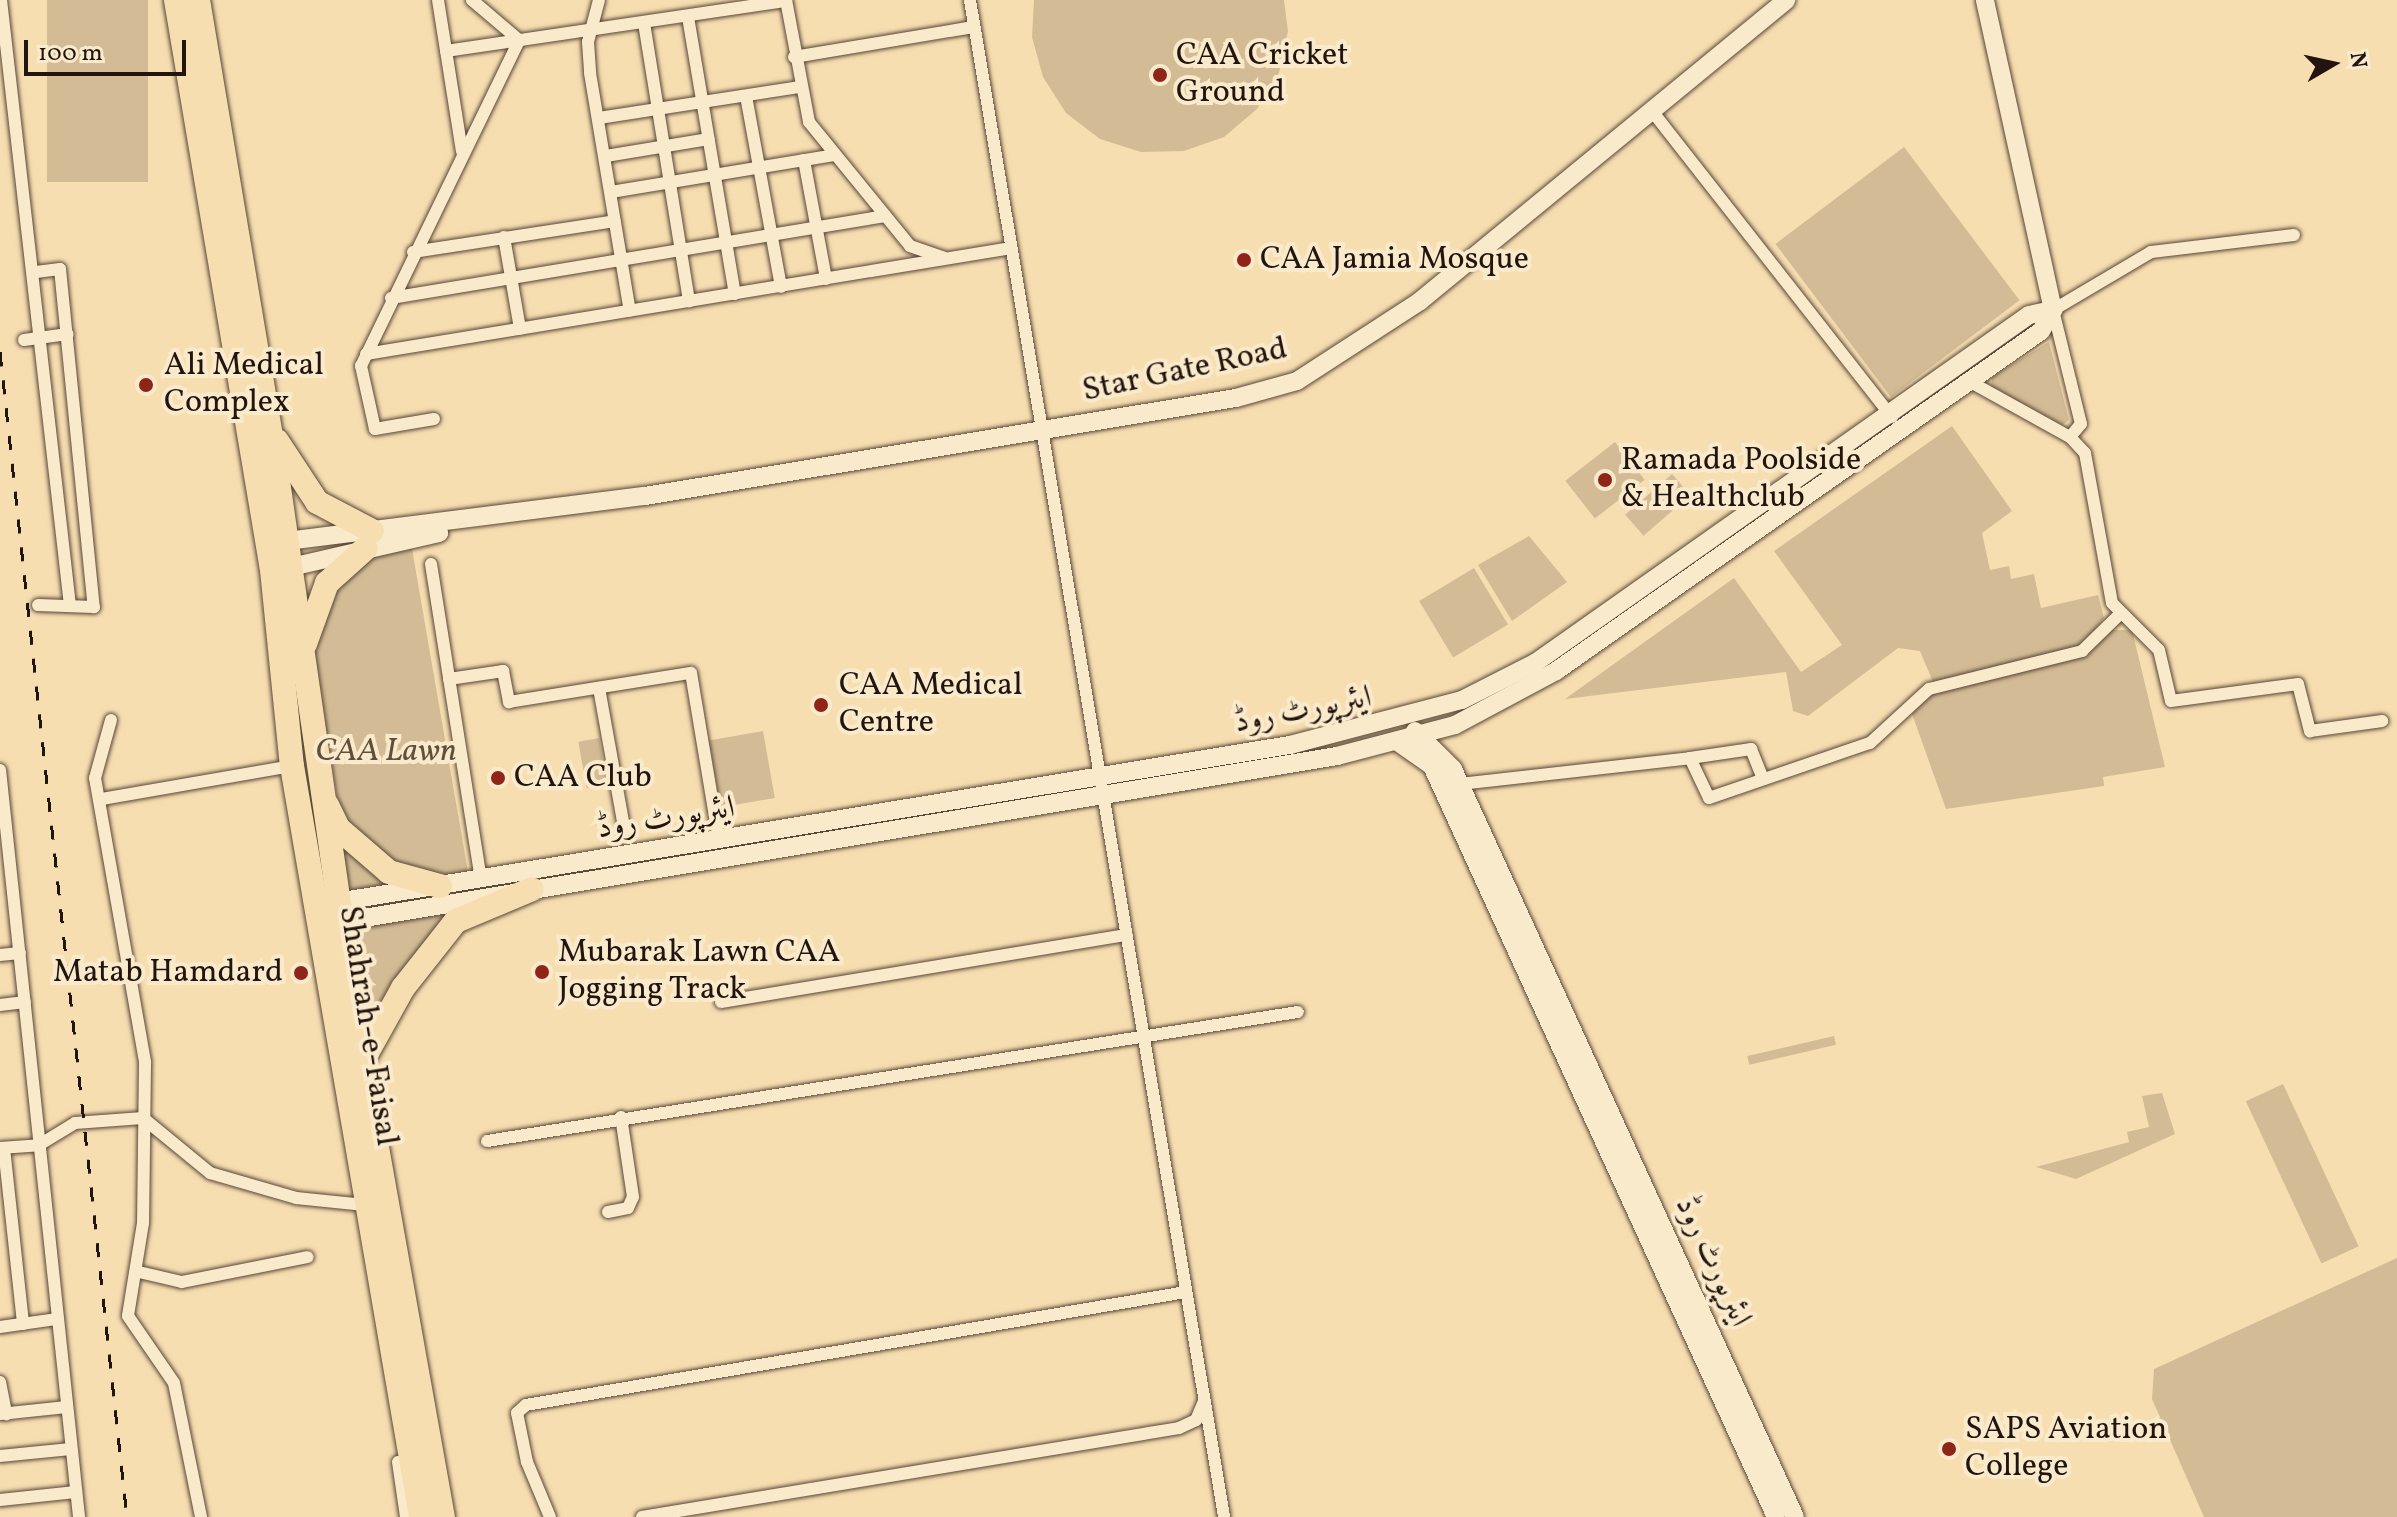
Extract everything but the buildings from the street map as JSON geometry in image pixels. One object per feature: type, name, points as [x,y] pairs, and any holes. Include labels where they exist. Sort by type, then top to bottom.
[{"type":"highway","points":[[160,0],[177,110],[201,153]]},
{"type":"highway","points":[[176,0],[201,153],[277,542]]},
{"type":"highway","points":[[198,0],[268,425],[277,542]]},
{"type":"highway","points":[[268,425],[317,502],[369,540],[327,583],[303,651]]},
{"type":"highway","name":"Shahrah-e-Faisal","points":[[277,542],[291,567],[315,756],[362,1063],[443,1517]]},
{"type":"highway","name":"Shahrah-e-Faisal","points":[[277,542],[292,766],[421,1517]]},
{"type":"highway","points":[[315,756],[338,828],[389,872],[440,886]]},
{"type":"highway","points":[[362,1063],[403,988],[456,921],[532,889]]},
{"type":"main road","name":"Star Gate Road","points":[[291,567],[369,540],[474,520],[1045,431],[1236,398],[1297,381],[1348,354],[1786,0]]},
{"type":"main road","points":[[1985,0],[2053,310]]},
{"type":"main road","points":[[1389,723],[1463,710],[1556,671],[1735,535],[1841,461],[2022,348],[2053,310]]},
{"type":"main road","points":[[1841,461],[1892,417],[2029,315],[2053,310]]},
{"type":"main road","name":"Star Gate Road","points":[[277,542],[369,540]]},
{"type":"main road","points":[[1457,776],[1454,737],[1463,710]]},
{"type":"main road","name":"ایئرپورٹ روڈ","points":[[338,912],[481,879],[1433,736],[1463,710]]},
{"type":"main road","name":"ایئرپورٹ روڈ","points":[[338,912],[532,889],[1103,786],[1389,723],[1433,736],[1457,776],[1795,1517]]},
{"type":"main road","points":[[1432,766],[1433,736]]},
{"type":"main road","points":[[1398,742],[1432,766]]},
{"type":"main road","name":"ایئرپورٹ روڈ","points":[[1432,766],[1776,1517]]},
{"type":"street","points":[[1,0],[45,339],[70,606]]},
{"type":"street","points":[[438,0],[462,151]]},
{"type":"street","points":[[472,0],[519,40]]},
{"type":"street","points":[[599,0],[588,42],[630,311]]},
{"type":"street","points":[[970,0],[1045,431],[1224,1517]]},
{"type":"street","points":[[446,51],[786,1],[799,87],[809,122],[910,246],[946,259]]},
{"type":"street","points":[[688,17],[735,294]]},
{"type":"street","points":[[644,23],[689,301]]},
{"type":"street","points":[[794,57],[974,27]]},
{"type":"street","points":[[434,419],[375,429],[361,366],[413,252],[519,40]]},
{"type":"street","points":[[599,118],[799,87]]},
{"type":"street","points":[[746,96],[781,287]]},
{"type":"street","points":[[1652,111],[1892,417]]},
{"type":"street","points":[[606,156],[709,139]]},
{"type":"street","points":[[611,192],[834,155]]},
{"type":"street","points":[[804,160],[826,279]]},
{"type":"street","points":[[391,298],[885,216]]},
{"type":"street","points":[[413,252],[615,221]]},
{"type":"street","points":[[2070,437],[2081,424],[2063,336],[2053,310],[2151,252],[2294,235]]},
{"type":"street","points":[[504,237],[520,329]]},
{"type":"street","points":[[366,354],[1011,248]]},
{"type":"street","points":[[36,272],[60,269],[94,607],[38,605]]},
{"type":"street","points":[[24,340],[68,334]]},
{"type":"street","points":[[1967,380],[2070,437],[2085,453],[2120,614],[2159,650],[2171,701],[2298,684],[2310,731],[2382,721]]},
{"type":"street","points":[[59,491],[84,489]]},
{"type":"street","points":[[431,564],[481,879]]},
{"type":"street","points":[[1690,758],[1709,798],[1870,743],[1929,689],[2082,651],[2120,614]]},
{"type":"street","points":[[449,679],[503,671],[509,702],[691,673],[719,841]]},
{"type":"street","points":[[599,688],[625,833]]},
{"type":"street","points":[[111,720],[95,778],[102,799],[145,1063],[139,1272],[128,1316],[174,1383],[201,1517]]},
{"type":"street","points":[[1457,776],[1690,758],[1751,749],[1763,779]]},
{"type":"street","points":[[102,799],[292,766]]},
{"type":"street","points":[[0,770],[4,840],[15,900],[79,1517]]},
{"type":"street","points":[[0,900],[15,900]]},
{"type":"street","points":[[721,1002],[1126,935]]},
{"type":"street","points":[[0,955],[20,953]]},
{"type":"street","points":[[0,1005],[25,1002]]},
{"type":"street","points":[[487,1141],[1142,1034],[1298,1012]]},
{"type":"street","points":[[608,1212],[628,1208],[633,1197],[621,1117]]},
{"type":"street","points":[[23,1324],[2,1148],[39,1145],[75,1123],[143,1118],[210,1173],[296,1198],[365,1205]]},
{"type":"street","points":[[139,1272],[182,1282],[308,1257]]},
{"type":"street","points":[[550,1517],[522,1438],[517,1413],[526,1405],[1186,1292]]},
{"type":"street","points":[[0,1327],[57,1319]]},
{"type":"street","points":[[0,1382],[3,1414],[67,1407]]},
{"type":"street","points":[[642,1517],[1179,1428],[1196,1420],[1204,1401]]},
{"type":"street","points":[[0,1456],[71,1449]]},
{"type":"street","points":[[398,1462],[406,1517]]},
{"type":"street","points":[[0,1500],[76,1492]]},
{"type":"green space","points":[[47,0],[148,0],[148,182],[47,182]]},
{"type":"green space","name":"CAA Cricket Ground","points":[[1034,0],[1284,0],[1288,31],[1279,73],[1257,109],[1224,137],[1184,151],[1141,152],[1100,139],[1066,113],[1043,77],[1032,37]]},
{"type":"green space","points":[[1904,147],[2020,300],[1891,397],[1775,244]]},
{"type":"green space","points":[[2049,342],[2069,420],[2062,425],[1991,387],[1992,377]]},
{"type":"green space","points":[[1952,426],[2012,511],[1982,533],[1990,570],[2009,566],[2011,579],[2034,574],[2041,608],[2098,595],[2104,618],[2080,649],[1933,682],[1920,651],[1898,648],[1808,716],[1793,711],[1786,672],[1565,699],[1734,578],[1801,672],[1842,645],[1774,551]]},
{"type":"green space","name":"Ramada Poolside & Healthclub","points":[[1615,442],[1645,480],[1595,519],[1565,481]]},
{"type":"green space","points":[[1672,474],[1690,495],[1644,536],[1625,515]]},
{"type":"green space","points":[[1529,536],[1567,582],[1512,621],[1478,565]]},
{"type":"green space","name":"CAA Lawn","points":[[411,543],[468,872],[447,876],[385,860],[340,813],[313,656],[334,584],[362,560]]},
{"type":"green space","points":[[1474,568],[1508,625],[1453,658],[1419,601]]},
{"type":"green space","points":[[2108,630],[2132,630],[2165,767],[2103,777],[2104,786],[1946,809],[1911,711],[1928,695],[2084,656]]},
{"type":"green space","points":[[763,731],[775,798],[721,808],[709,741]]},
{"type":"green space","points":[[599,738],[607,784],[586,788],[578,742]]},
{"type":"green space","points":[[339,837],[400,885],[344,891]]},
{"type":"green space","points":[[460,904],[371,1017],[366,1016],[354,923]]},
{"type":"green space","points":[[1834,1036],[1836,1045],[1749,1065],[1747,1056]]},
{"type":"green space","points":[[2283,1084],[2359,1246],[2321,1264],[2246,1101]]},
{"type":"green space","points":[[2162,1093],[2175,1134],[2076,1179],[2036,1167],[2129,1142],[2127,1132],[2149,1127],[2142,1096]]},
{"type":"green space","points":[[2397,1258],[2397,1517],[2204,1517],[2152,1399],[2154,1369]]},
{"type":"railway","points":[[0,352],[127,1517]]},
{"type":"place","name":"CAA Cricket Ground","points":[[1160,75]]},
{"type":"place","name":"CAA Jamia Mosque","points":[[1244,260]]},
{"type":"place","name":"Ali Medical Complex","points":[[146,385]]},
{"type":"place","name":"Ramada Poolside & Healthclub","points":[[1605,480]]},
{"type":"place","name":"CAA Medical Centre","points":[[821,705]]},
{"type":"place","name":"CAA Club","points":[[498,778]]},
{"type":"place","name":"Mubarak Lawn CAA Jogging Track","points":[[542,972]]},
{"type":"place","name":"Matab Hamdard","points":[[301,973]]},
{"type":"place","name":"SAPS Aviation College","points":[[1949,1449]]}]
